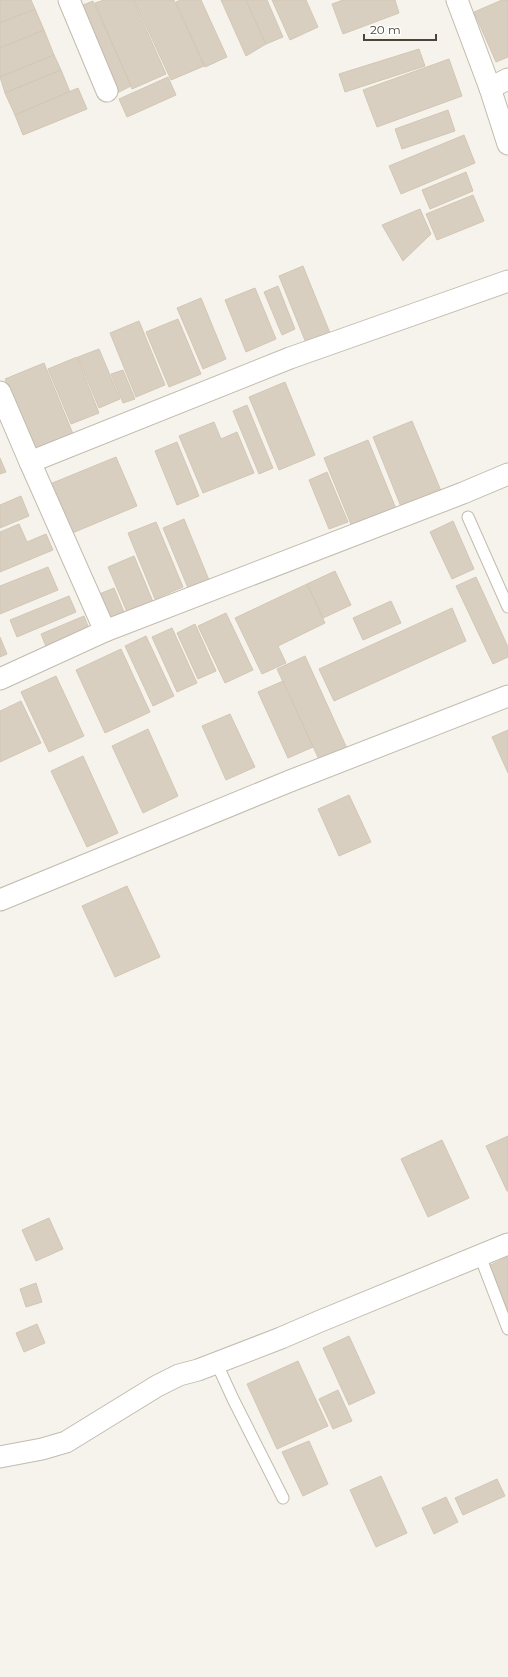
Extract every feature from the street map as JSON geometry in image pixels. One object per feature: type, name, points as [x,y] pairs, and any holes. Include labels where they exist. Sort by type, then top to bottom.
[{"type":"street","points":[[457,0],[499,84],[508,144]]},
{"type":"street","points":[[76,2],[107,91]]},
{"type":"street","points":[[30,462],[290,358],[508,281]]},
{"type":"street","points":[[0,392],[105,631]]},
{"type":"street","points":[[0,679],[105,631],[463,493],[508,474]]},
{"type":"street","points":[[0,900],[290,781],[508,696]]},
{"type":"street","points":[[0,1457],[42,1449],[66,1442],[157,1386],[180,1375],[198,1370],[281,1338],[508,1244]]},
{"type":"lane","points":[[468,517],[508,607]]},
{"type":"lane","points":[[480,1256],[508,1329]]},
{"type":"lane","points":[[216,1362],[232,1399],[283,1498]]},
{"type":"building","points":[[0,0],[31,0],[35,9],[0,23]]},
{"type":"building","points":[[104,0],[133,0],[166,74],[132,89],[95,3]]},
{"type":"building","points":[[134,0],[174,0],[204,66],[171,80]]},
{"type":"building","points":[[180,0],[201,0],[227,57],[205,67],[176,2]]},
{"type":"building","points":[[221,0],[246,0],[266,44],[246,56]]},
{"type":"building","points":[[246,0],[267,0],[283,37],[266,44]]},
{"type":"building","points":[[272,0],[306,0],[318,27],[290,40]]},
{"type":"building","points":[[343,0],[395,0],[399,13],[343,34],[332,4]]},
{"type":"building","points":[[502,0],[508,0],[508,57],[496,62],[474,12]]},
{"type":"building","points":[[93,1],[131,86],[117,93],[78,7]]},
{"type":"building","points":[[35,9],[44,30],[0,48],[0,23]]},
{"type":"building","points":[[44,30],[54,55],[0,77],[0,48]]},
{"type":"building","points":[[419,49],[425,66],[345,92],[339,74]]},
{"type":"building","points":[[54,55],[61,70],[5,93],[0,77]]},
{"type":"building","points":[[449,59],[462,96],[377,127],[363,90]]},
{"type":"building","points":[[61,70],[70,92],[15,115],[5,93]]},
{"type":"building","points":[[168,77],[176,95],[127,117],[119,99]]},
{"type":"building","points":[[78,88],[87,109],[23,135],[15,115]]},
{"type":"building","points":[[448,110],[455,131],[402,149],[395,129]]},
{"type":"building","points":[[464,135],[475,163],[401,194],[389,166]]},
{"type":"building","points":[[466,172],[473,191],[430,209],[422,190]]},
{"type":"building","points":[[473,195],[484,221],[437,240],[426,214]]},
{"type":"building","points":[[420,209],[431,234],[403,261],[382,225]]},
{"type":"building","points":[[303,266],[332,338],[308,348],[279,276]]},
{"type":"building","points":[[278,286],[295,329],[282,335],[264,292]]},
{"type":"building","points":[[255,288],[276,339],[246,352],[225,300]]},
{"type":"building","points":[[201,298],[226,359],[203,369],[177,308]]},
{"type":"building","points":[[178,319],[201,374],[169,387],[146,332]]},
{"type":"building","points":[[139,321],[165,385],[136,397],[110,333]]},
{"type":"building","points":[[99,349],[120,399],[99,408],[78,357]]},
{"type":"building","points":[[77,357],[99,413],[71,424],[48,369]]},
{"type":"building","points":[[44,363],[73,434],[34,450],[5,379]]},
{"type":"building","points":[[123,370],[135,399],[123,403],[111,374]]},
{"type":"building","points":[[285,382],[315,455],[279,470],[249,397]]},
{"type":"building","points":[[247,405],[273,468],[259,474],[233,411]]},
{"type":"building","points":[[412,421],[444,498],[404,514],[373,437]]},
{"type":"building","points":[[214,422],[221,439],[237,432],[254,473],[203,493],[179,436]]},
{"type":"building","points":[[368,440],[399,516],[355,534],[324,458]]},
{"type":"building","points":[[177,442],[199,496],[177,505],[155,451]]},
{"type":"building","points":[[116,457],[137,506],[70,534],[50,484]]},
{"type":"building","points":[[0,458],[6,472],[0,474]]},
{"type":"building","points":[[327,472],[348,522],[329,529],[309,480]]},
{"type":"building","points":[[21,496],[29,516],[0,528],[0,505]]},
{"type":"building","points":[[184,519],[209,580],[188,588],[163,528]]},
{"type":"building","points":[[453,521],[474,569],[452,579],[430,532]]},
{"type":"building","points":[[156,522],[183,587],[155,599],[128,533]]},
{"type":"building","points":[[19,524],[27,542],[46,534],[53,550],[0,572],[0,532]]},
{"type":"building","points":[[134,556],[156,609],[130,619],[108,567]]},
{"type":"building","points":[[48,567],[58,590],[0,614],[0,586]]},
{"type":"building","points":[[335,571],[351,605],[323,618],[307,584]]},
{"type":"building","points":[[476,577],[508,647],[508,657],[493,664],[456,586]]},
{"type":"building","points":[[307,584],[325,623],[278,646],[286,663],[262,674],[235,618]]},
{"type":"building","points":[[114,588],[127,619],[110,626],[97,595]]},
{"type":"building","points":[[69,596],[76,612],[17,637],[10,620]]},
{"type":"building","points":[[391,601],[401,623],[363,640],[353,618]]},
{"type":"building","points":[[452,608],[466,641],[334,701],[319,669]]},
{"type":"building","points":[[226,613],[253,670],[225,683],[198,626]]},
{"type":"building","points":[[84,616],[92,636],[49,654],[41,634]]},
{"type":"building","points":[[195,624],[216,671],[198,679],[177,633]]},
{"type":"building","points":[[172,628],[197,683],[177,692],[152,637]]},
{"type":"building","points":[[146,636],[174,696],[153,706],[125,646]]},
{"type":"building","points":[[0,637],[7,654],[0,657]]},
{"type":"building","points":[[121,649],[150,712],[105,733],[76,670]]},
{"type":"building","points":[[305,656],[350,755],[323,768],[277,669]]},
{"type":"building","points":[[56,676],[84,736],[49,752],[21,692]]},
{"type":"building","points":[[283,681],[313,747],[288,758],[258,692]]},
{"type":"building","points":[[21,701],[41,743],[0,762],[0,711]]},
{"type":"building","points":[[230,714],[255,767],[226,780],[202,726]]},
{"type":"building","points":[[148,729],[178,796],[143,813],[112,746]]},
{"type":"building","points":[[508,730],[508,773],[492,737]]},
{"type":"building","points":[[83,756],[118,833],[87,847],[51,771]]},
{"type":"building","points":[[349,795],[371,842],[339,856],[318,809]]},
{"type":"building","points":[[127,886],[160,957],[115,977],[82,906]]},
{"type":"building","points":[[508,1136],[508,1191],[507,1191],[486,1146]]},
{"type":"building","points":[[442,1140],[469,1198],[428,1217],[401,1159]]},
{"type":"building","points":[[49,1218],[63,1249],[36,1261],[22,1230]]},
{"type":"building","points":[[508,1257],[508,1314],[486,1267]]},
{"type":"building","points":[[36,1283],[42,1302],[26,1307],[20,1289]]},
{"type":"building","points":[[37,1324],[45,1343],[24,1352],[16,1333]]},
{"type":"building","points":[[349,1336],[375,1393],[349,1405],[323,1348]]},
{"type":"building","points":[[298,1361],[328,1426],[277,1449],[247,1384]]},
{"type":"building","points":[[338,1390],[352,1421],[333,1429],[319,1399]]},
{"type":"building","points":[[309,1441],[328,1484],[303,1496],[282,1452]]},
{"type":"building","points":[[381,1476],[407,1533],[376,1547],[350,1490]]},
{"type":"building","points":[[497,1479],[505,1496],[463,1515],[455,1498]]},
{"type":"building","points":[[446,1497],[458,1522],[434,1534],[422,1508]]}]
